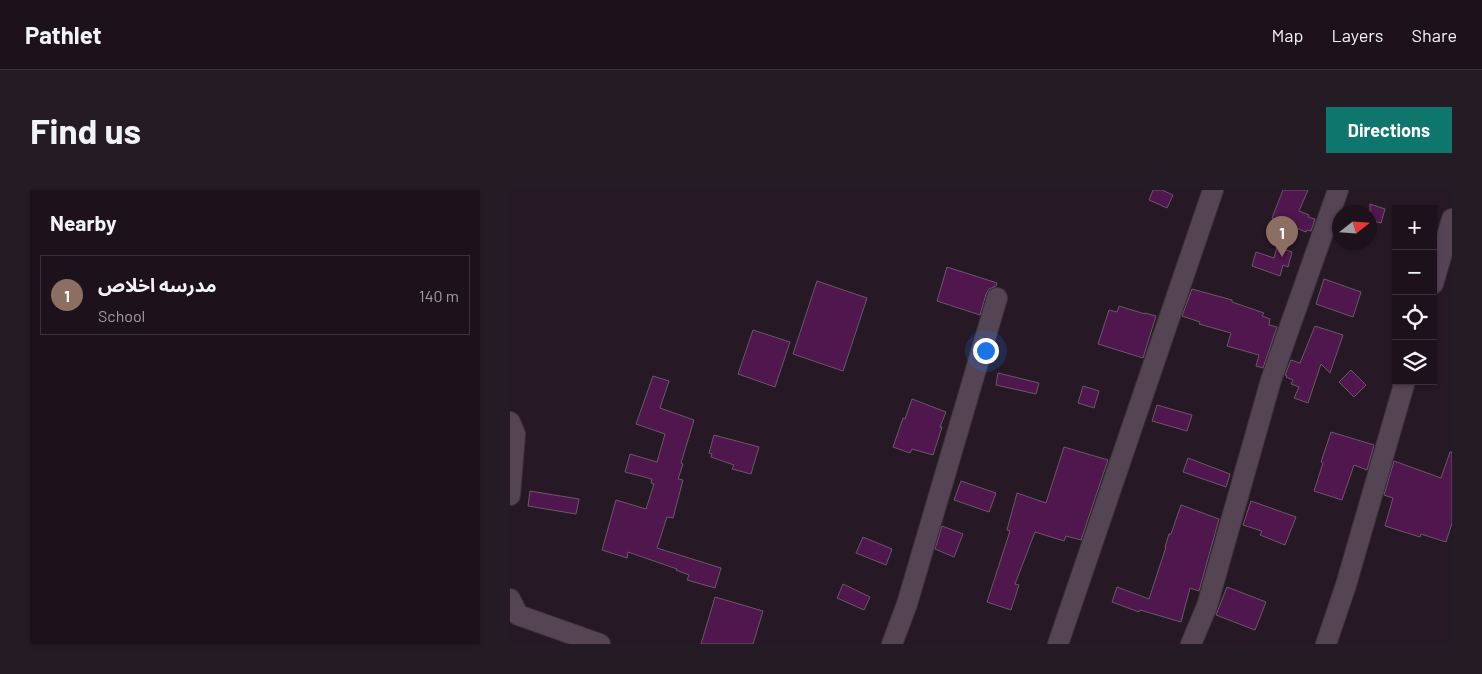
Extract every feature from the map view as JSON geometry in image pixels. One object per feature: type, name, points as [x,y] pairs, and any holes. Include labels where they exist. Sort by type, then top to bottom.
[{"type":"street","points":[[1058,644],[1213,190]]},
{"type":"street","points":[[1191,644],[1207,606],[1271,380],[1338,190]]},
{"type":"street","points":[[1437,270],[1452,219]]},
{"type":"street","points":[[892,644],[907,604],[997,298]]},
{"type":"street","points":[[1326,644],[1346,585],[1404,385]]},
{"type":"street","points":[[510,422],[515,434],[510,495]]},
{"type":"street","points":[[510,599],[518,615],[600,644]]},
{"type":"building","points":[[1153,190],[1162,190],[1173,195],[1167,208],[1149,200]]},
{"type":"building","points":[[1283,190],[1308,190],[1299,211],[1315,219],[1311,231],[1307,230],[1306,232],[1272,218]]},
{"type":"building","points":[[1377,206],[1385,209],[1381,223],[1377,222]]},
{"type":"building","points":[[1277,247],[1292,252],[1288,267],[1283,265],[1280,276],[1252,266],[1256,252],[1274,258]]},
{"type":"building","points":[[947,267],[997,283],[986,294],[980,315],[937,301]]},
{"type":"building","points":[[1324,279],[1361,292],[1353,317],[1316,304]]},
{"type":"building","points":[[817,281],[867,298],[843,371],[793,354]]},
{"type":"building","points":[[1192,289],[1232,300],[1232,302],[1264,313],[1262,316],[1270,319],[1269,325],[1277,327],[1263,368],[1256,366],[1259,355],[1227,346],[1231,333],[1199,324],[1200,322],[1182,316]]},
{"type":"building","points":[[1119,306],[1156,316],[1143,358],[1098,344],[1109,310],[1117,312]]},
{"type":"building","points":[[1315,326],[1343,335],[1330,373],[1321,364],[1308,403],[1294,398],[1299,387],[1291,384],[1293,380],[1285,375],[1291,360],[1300,363]]},
{"type":"building","points":[[753,330],[790,342],[775,387],[738,374]]},
{"type":"building","points":[[1351,370],[1366,385],[1354,397],[1339,382]]},
{"type":"building","points":[[998,373],[1039,383],[1036,394],[996,385]]},
{"type":"building","points":[[653,376],[669,381],[660,408],[694,420],[681,463],[683,464],[678,479],[683,480],[673,518],[667,517],[657,548],[721,568],[715,588],[687,580],[689,575],[677,569],[628,552],[627,558],[602,550],[616,500],[646,509],[654,484],[651,483],[652,479],[625,472],[630,454],[657,462],[665,434],[636,424]]},
{"type":"building","points":[[1083,386],[1099,391],[1094,408],[1078,403]]},
{"type":"building","points":[[912,399],[946,412],[933,455],[912,449],[910,453],[893,447]]},
{"type":"building","points":[[1157,405],[1192,415],[1187,431],[1152,421]]},
{"type":"building","points":[[1331,432],[1374,445],[1367,470],[1354,465],[1342,500],[1314,491]]},
{"type":"building","points":[[714,435],[759,447],[751,474],[732,469],[734,465],[711,457],[712,454],[709,453]]},
{"type":"building","points":[[1064,447],[1108,460],[1081,540],[1066,536],[1064,541],[1035,532],[1015,584],[1019,585],[1011,610],[987,602],[1010,531],[1007,530],[1017,493],[1046,503]]},
{"type":"building","points":[[1450,452],[1452,452],[1452,523],[1446,542],[1421,534],[1420,537],[1385,526],[1393,498],[1384,495],[1394,461],[1441,478]]},
{"type":"building","points":[[1188,458],[1230,474],[1226,487],[1183,472]]},
{"type":"building","points":[[961,481],[996,493],[989,512],[954,500]]},
{"type":"building","points":[[530,491],[579,499],[576,514],[528,506]]},
{"type":"building","points":[[1251,501],[1296,517],[1285,545],[1260,535],[1262,531],[1243,525]]},
{"type":"building","points":[[1181,505],[1219,519],[1199,591],[1190,588],[1181,622],[1140,610],[1139,612],[1112,602],[1117,587],[1149,599],[1169,534],[1171,534]]},
{"type":"building","points":[[942,526],[963,534],[954,557],[935,549]]},
{"type":"building","points":[[863,537],[892,549],[886,565],[856,553]]},
{"type":"building","points":[[843,584],[870,597],[864,610],[837,598]]},
{"type":"building","points":[[1227,587],[1266,602],[1255,630],[1216,615]]},
{"type":"building","points":[[715,597],[763,611],[753,644],[701,644]]},
{"type":"place","name":"مدرسه اخلاص","points":[[1282,257]]}]
